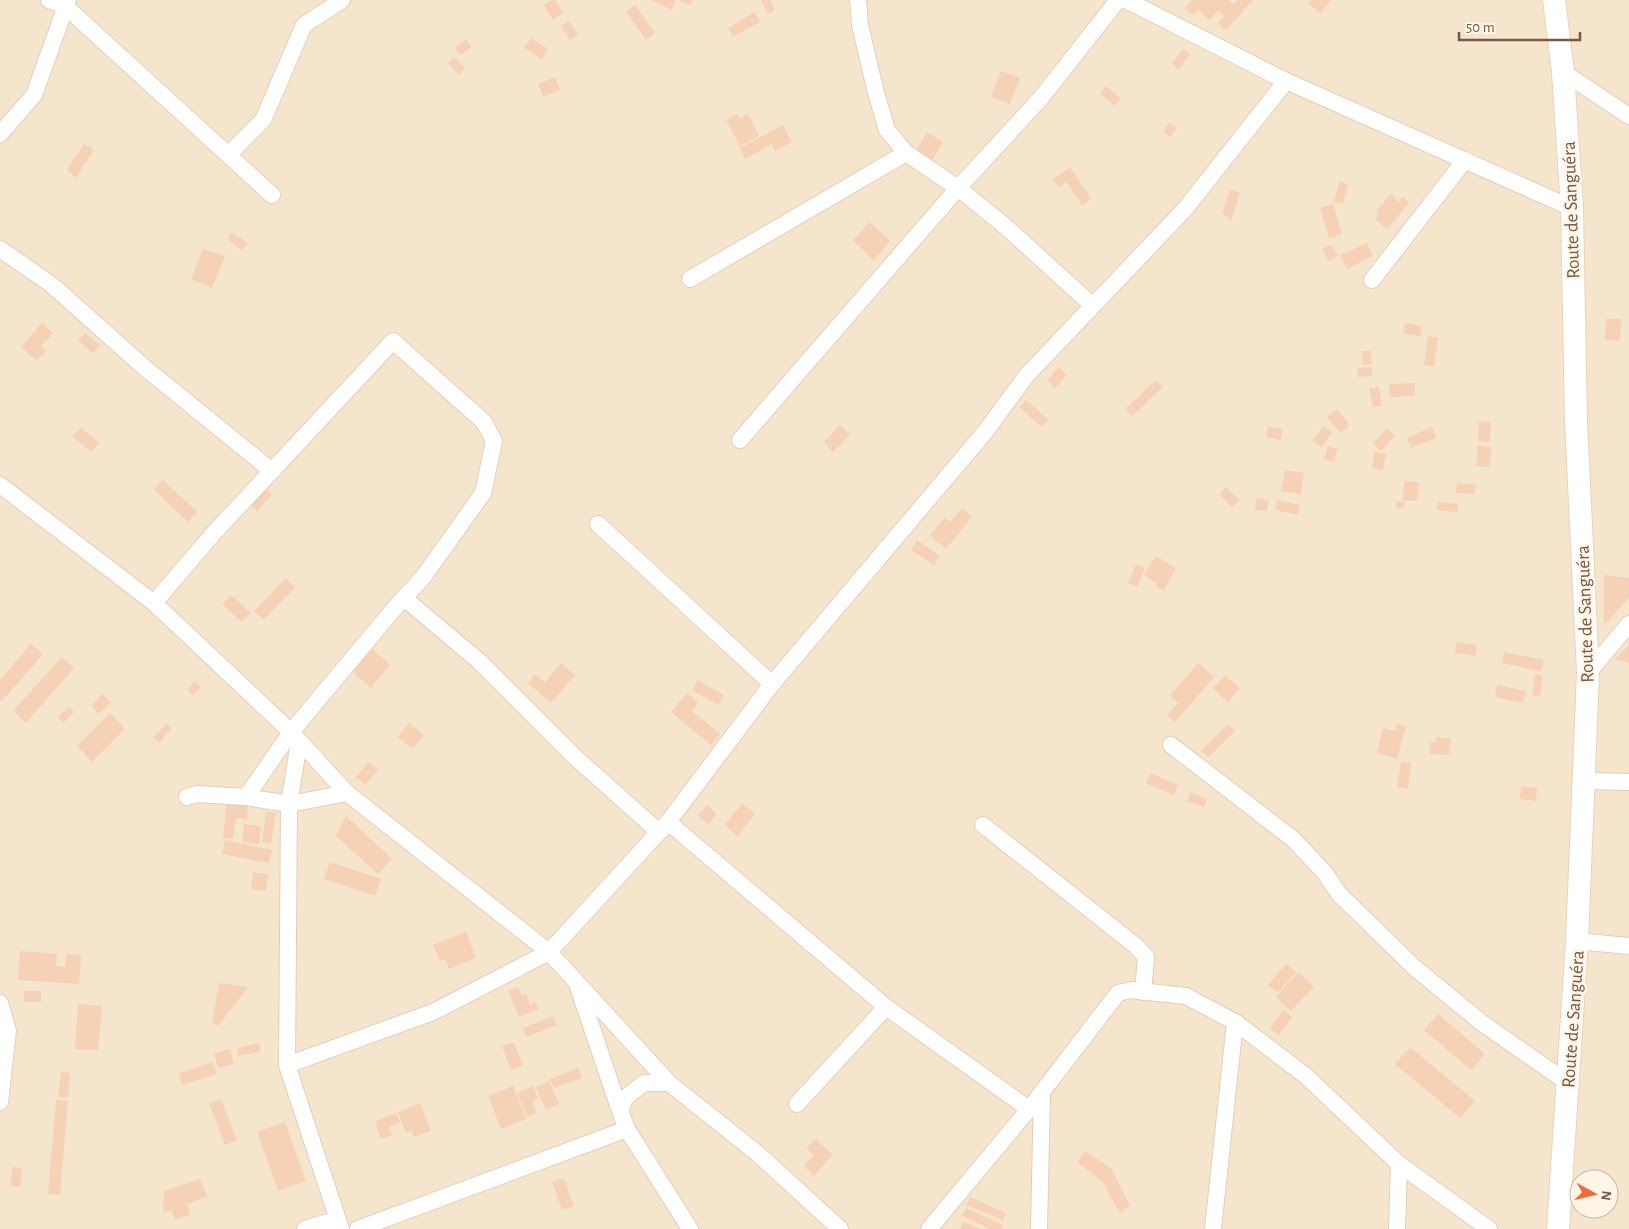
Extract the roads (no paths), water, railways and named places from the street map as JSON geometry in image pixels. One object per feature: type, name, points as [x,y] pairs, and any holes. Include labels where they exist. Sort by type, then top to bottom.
[{"type":"street","points":[[49,0],[66,3],[272,195]]},
{"type":"street","points":[[229,154],[263,120],[304,25],[342,0]]},
{"type":"street","points":[[858,0],[860,25],[887,130],[906,153],[958,188],[1006,227],[1092,305]]},
{"type":"street","points":[[740,440],[958,188],[1040,98],[1118,0]]},
{"type":"street","points":[[1126,0],[1286,81],[1572,208]]},
{"type":"street","name":"Route de Sanguéra","points":[[1554,0],[1564,72],[1572,208],[1576,421],[1588,673],[1577,941],[1558,1229]]},
{"type":"street","points":[[0,134],[34,95],[66,3]]},
{"type":"street","points":[[1564,72],[1629,116]]},
{"type":"street","points":[[287,1065],[433,1012],[550,952],[664,827],[772,684],[985,432],[1026,376],[1185,209],[1286,81]]},
{"type":"street","points":[[690,279],[906,153]]},
{"type":"street","points":[[1372,280],[1465,160]]},
{"type":"street","points":[[0,249],[52,285],[145,368],[272,471]]},
{"type":"street","points":[[154,603],[212,536],[393,341],[484,422],[494,441],[483,493],[424,576],[404,598],[246,797]]},
{"type":"street","points":[[0,485],[36,515],[154,603],[190,635],[295,737],[347,793],[550,952],[669,1083],[757,1153],[840,1229]]},
{"type":"street","points":[[598,524],[772,684]]},
{"type":"street","points":[[404,598],[480,662],[575,757],[886,1007],[1030,1109]]},
{"type":"street","points":[[1588,673],[1629,624]]},
{"type":"street","points":[[295,737],[289,804],[287,1065],[339,1224],[305,1229]]},
{"type":"street","points":[[1171,745],[1292,839],[1325,872],[1339,894],[1415,968],[1482,1023],[1568,1083]]},
{"type":"street","points":[[1583,781],[1629,782]]},
{"type":"street","points":[[187,797],[197,794],[246,797],[289,804],[347,793]]},
{"type":"street","points":[[983,824],[1136,946],[1146,957],[1143,992]]},
{"type":"street","points":[[1577,941],[1629,946]]},
{"type":"street","points":[[576,981],[627,1129],[690,1229]]},
{"type":"street","points":[[929,1229],[1030,1109],[1118,993],[1131,990],[1186,996],[1235,1022],[1306,1076],[1399,1164],[1488,1229]]},
{"type":"street","points":[[0,1003],[4,1031],[0,1102]]},
{"type":"street","points":[[797,1104],[886,1007]]},
{"type":"street","points":[[1213,1229],[1235,1022]]},
{"type":"street","points":[[620,1112],[624,1098],[644,1083],[669,1083]]},
{"type":"street","points":[[1039,1229],[1042,1092]]},
{"type":"street","points":[[358,1229],[627,1129]]},
{"type":"street","points":[[1396,1229],[1399,1164]]}]
